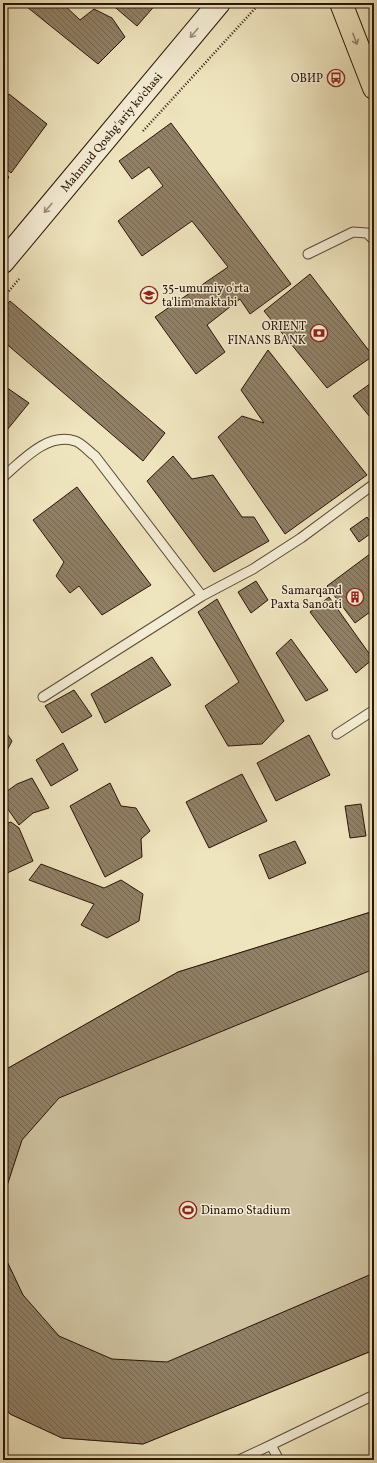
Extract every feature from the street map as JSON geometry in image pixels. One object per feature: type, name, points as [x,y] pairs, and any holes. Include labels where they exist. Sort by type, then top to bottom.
[{"type":"main road","name":"Mahmud Qoshg'ariy ko'chasi","points":[[3,262],[219,3]]},
{"type":"main road","points":[[341,3],[374,88]]},
{"type":"lane","points":[[308,254],[353,232],[367,232],[374,240]]},
{"type":"lane","points":[[3,477],[40,447],[58,438],[76,441],[95,456],[202,596]]},
{"type":"lane","points":[[43,698],[202,596],[253,569],[301,538],[374,484]]},
{"type":"lane","points":[[337,734],[374,710]]},
{"type":"lane","points":[[239,1460],[374,1396]]},
{"type":"lane","points":[[271,1445],[279,1460]]},
{"type":"path","points":[[143,132],[260,3]]},
{"type":"path","points":[[3,298],[23,274]]},
{"type":"shaded area","name":"Dinamo Stadium","points":[[374,911],[374,1350],[143,1444],[62,1438],[10,1414],[3,1405],[3,1071],[178,972]]},
{"type":"building","points":[[22,3],[62,3],[80,20],[94,9],[112,18],[125,37],[98,64]]},
{"type":"building","points":[[110,3],[157,3],[137,26]]},
{"type":"building","points":[[3,88],[8,92],[3,99]]},
{"type":"building","points":[[9,94],[47,124],[11,173],[3,166],[3,101]]},
{"type":"building","points":[[171,123],[291,284],[250,314],[240,299],[207,325],[225,352],[196,374],[155,317],[228,267],[192,221],[142,256],[118,221],[163,186],[149,167],[132,179],[119,161]]},
{"type":"building","points":[[3,172],[9,177],[3,185]]},
{"type":"building","name":"ORIENT FINANS BANK","points":[[310,274],[373,356],[327,388],[264,311]]},
{"type":"building","points":[[10,301],[165,433],[143,461],[3,341],[3,309]]},
{"type":"building","points":[[268,350],[367,475],[285,534],[218,437],[242,416],[264,423],[241,390]]},
{"type":"building","points":[[374,381],[374,422],[353,396]]},
{"type":"building","points":[[3,385],[29,403],[3,435]]},
{"type":"building","points":[[374,434],[374,444],[369,438]]},
{"type":"building","points":[[173,456],[192,479],[213,475],[242,517],[254,517],[269,541],[214,572],[147,481]]},
{"type":"building","points":[[77,487],[151,585],[102,615],[79,586],[70,593],[56,576],[64,562],[33,520]]},
{"type":"building","points":[[367,517],[374,531],[359,542],[350,529]]},
{"type":"building","name":"Samarqand Paxta Sanoati","points":[[374,551],[374,609],[355,623],[327,586]]},
{"type":"building","points":[[256,581],[268,600],[251,613],[238,592]]},
{"type":"building","points":[[329,597],[373,659],[356,673],[310,612]]},
{"type":"building","points":[[217,599],[284,721],[262,744],[228,746],[205,706],[239,682],[198,612]]},
{"type":"building","points":[[291,639],[328,690],[306,701],[276,653]]},
{"type":"building","points":[[152,657],[171,685],[105,723],[91,694]]},
{"type":"building","points":[[74,690],[92,716],[62,733],[45,706]]},
{"type":"building","points":[[3,728],[12,741],[3,758]]},
{"type":"building","points":[[309,735],[330,775],[276,801],[257,763]]},
{"type":"building","points":[[63,743],[78,770],[51,786],[36,760]]},
{"type":"building","points":[[242,774],[267,821],[209,848],[186,802]]},
{"type":"building","points":[[32,778],[49,808],[33,813],[19,825],[3,802],[3,794],[17,784]]},
{"type":"building","points":[[110,783],[121,806],[136,808],[150,831],[141,839],[142,857],[105,877],[70,806]]},
{"type":"building","points":[[361,804],[366,836],[350,838],[345,806]]},
{"type":"building","points":[[11,822],[19,828],[33,861],[3,875],[3,825]]},
{"type":"building","points":[[295,841],[306,863],[269,879],[259,855]]},
{"type":"building","points":[[41,864],[104,888],[121,880],[143,894],[139,921],[107,938],[81,925],[94,904],[29,880]]},
{"type":"building","points":[[374,911],[374,969],[59,1098],[22,1140],[3,1198],[3,1071],[178,972]]},
{"type":"building","points":[[3,1242],[4,1255],[23,1295],[59,1336],[112,1359],[167,1362],[374,1273],[374,1350],[143,1444],[62,1438],[10,1414],[3,1405]]},
{"type":"place","name":"ОВИР","points":[[336,78]]},
{"type":"place","name":"35-umumiy o'rta ta'lim maktabi","points":[[149,295]]},
{"type":"place","name":"ORIENT FINANS BANK","points":[[319,333]]},
{"type":"place","name":"Samarqand Paxta Sanoati","points":[[355,597]]},
{"type":"place","name":"Dinamo Stadium","points":[[188,1210]]}]
